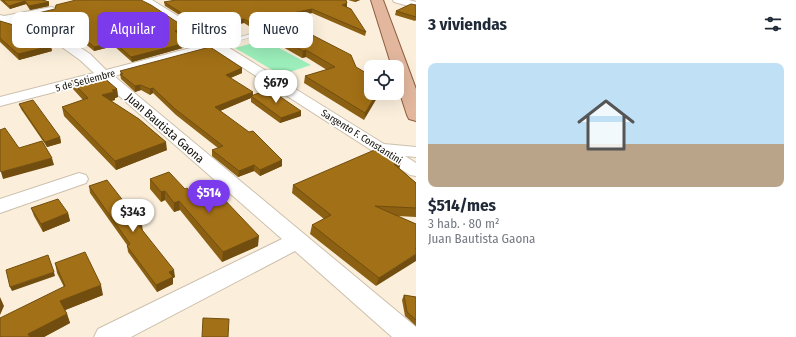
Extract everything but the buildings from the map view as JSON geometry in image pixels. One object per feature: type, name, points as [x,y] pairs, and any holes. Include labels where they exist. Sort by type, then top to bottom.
[{"type":"main road","points":[[377,0],[416,115]]},
{"type":"street","name":"Sargento F. Constantini","points":[[146,0],[177,20]]},
{"type":"street","points":[[398,0],[416,5]]},
{"type":"street","points":[[1,19],[51,10]]},
{"type":"street","name":"Juan Bautista Gaona","points":[[1,19],[56,36],[85,58],[104,76],[410,337]]},
{"type":"street","name":"5 de Setiembre","points":[[0,102],[104,76],[205,48]]},
{"type":"street","name":"Sargento F. Constantini","points":[[221,48],[416,170]]},
{"type":"street","points":[[374,144],[402,152],[416,152]]},
{"type":"street","points":[[0,206],[79,179]]},
{"type":"street","points":[[107,337],[297,241]]},
{"type":"green space","points":[[249,44],[249,48],[279,48],[311,65],[281,75],[235,48],[241,48],[241,46]]}]
